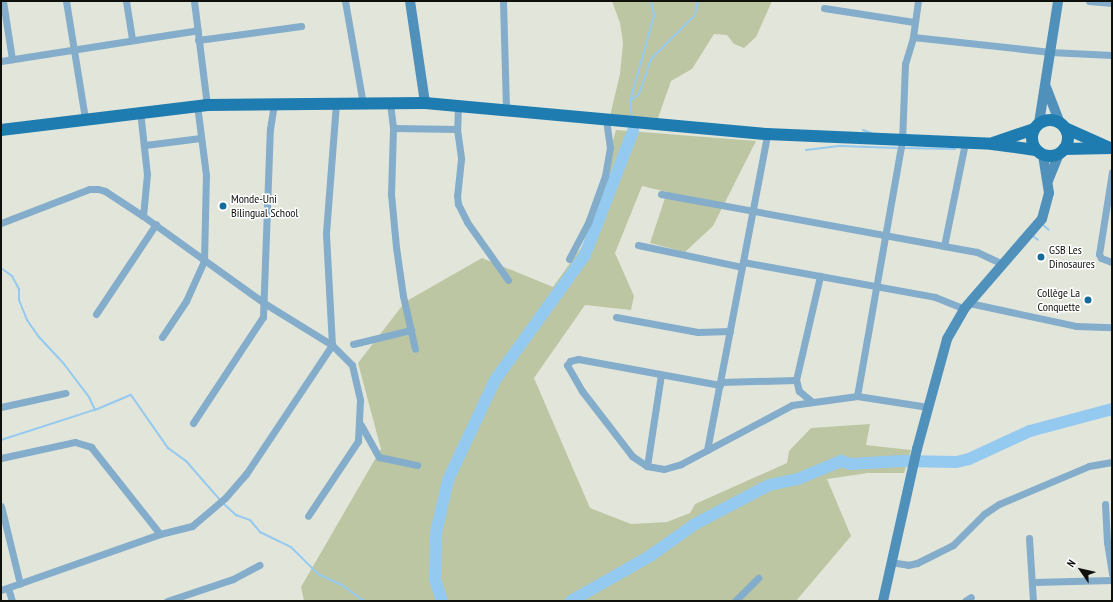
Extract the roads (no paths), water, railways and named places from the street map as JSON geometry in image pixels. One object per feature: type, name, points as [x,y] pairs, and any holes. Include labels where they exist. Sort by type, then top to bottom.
[{"type":"main road","points":[[410,1],[425,103]]},
{"type":"main road","points":[[883,601],[890,562],[917,449],[947,339],[967,306],[1042,219],[1048,200],[1048,181],[1040,153],[1032,144],[1046,87],[1058,1]]},
{"type":"main road","points":[[1046,87],[1063,125],[1068,143],[1061,152],[1048,181]]},
{"type":"main road","points":[[1,130],[85,118],[202,105],[274,103],[425,103],[767,134],[902,142],[992,144],[1040,153],[1111,148]]},
{"type":"main road","points":[[992,144],[1054,120],[1111,148]]},
{"type":"street","points":[[3,1],[12,59]]},
{"type":"street","points":[[66,1],[85,118]]},
{"type":"street","points":[[126,1],[132,40]]},
{"type":"street","points":[[162,337],[186,301],[204,261],[206,175],[201,138],[202,105],[198,30],[194,1]]},
{"type":"street","points":[[345,1],[364,104]]},
{"type":"street","points":[[503,1],[506,110]]},
{"type":"street","points":[[857,396],[875,286],[886,235],[902,142],[905,64],[912,37],[918,1]]},
{"type":"street","points":[[1089,1],[1112,3]]},
{"type":"street","points":[[824,8],[914,22]]},
{"type":"street","points":[[198,40],[301,26]]},
{"type":"street","points":[[1,61],[198,30]]},
{"type":"street","points":[[912,37],[1050,52],[1112,55]]},
{"type":"street","points":[[193,424],[261,323],[264,303],[270,128],[274,103]]},
{"type":"street","points":[[12,601],[5,589],[160,534],[192,526],[225,498],[246,474],[332,345],[326,233],[336,103]]},
{"type":"street","points":[[390,103],[393,128],[392,194],[403,296],[415,349]]},
{"type":"street","points":[[458,106],[457,129],[461,159],[458,204],[467,222],[508,280]]},
{"type":"street","points":[[140,112],[145,146],[146,180],[143,216]]},
{"type":"street","points":[[569,258],[588,223],[605,176],[610,148],[606,120]]},
{"type":"street","points":[[393,128],[457,129]]},
{"type":"street","points":[[707,450],[767,134]]},
{"type":"street","points":[[145,146],[201,138]]},
{"type":"street","points":[[944,246],[965,143]]},
{"type":"street","points":[[1112,172],[1100,254],[1101,258],[1112,262]]},
{"type":"street","points":[[1,223],[89,189],[105,191],[156,224],[204,261],[264,303],[332,345],[347,358],[353,369],[360,400],[361,425],[358,441],[308,516]]},
{"type":"street","points":[[661,194],[752,213],[886,235],[977,252],[1003,264]]},
{"type":"street","points":[[96,314],[156,224]]},
{"type":"street","points":[[638,245],[742,265],[820,276],[940,298],[967,306],[1076,326],[1112,327]]},
{"type":"street","points":[[811,400],[799,391],[796,380],[820,276]]},
{"type":"street","points":[[616,317],[698,332],[730,331]]},
{"type":"street","points":[[353,344],[411,330]]},
{"type":"street","points":[[796,380],[720,384],[661,375],[578,358],[570,361],[568,365],[582,391],[627,450],[647,466],[664,469],[673,467],[707,450],[780,410],[811,400],[857,396],[928,407]]},
{"type":"street","points":[[647,466],[661,375]]},
{"type":"street","points":[[1,407],[65,393]]},
{"type":"street","points":[[361,425],[379,457],[417,465]]},
{"type":"street","points":[[1,458],[75,442],[91,447],[160,534]]},
{"type":"street","points":[[890,562],[908,565],[917,563],[953,545],[984,514],[999,504],[1089,466],[1112,462]]},
{"type":"street","points":[[1105,504],[1107,542],[1112,574]]},
{"type":"street","points":[[1,506],[20,584]]},
{"type":"street","points":[[1029,538],[1034,582],[1033,601]]},
{"type":"street","points":[[167,601],[233,579],[259,565]]},
{"type":"street","points":[[735,601],[758,578]]},
{"type":"street","points":[[1034,582],[1112,580]]},
{"type":"waterway","points":[[632,117],[630,101],[654,16],[651,1]]},
{"type":"waterway","points":[[631,100],[639,94],[651,59],[695,15],[698,1]]},
{"type":"waterway","points":[[863,130],[871,133]]},
{"type":"waterway","points":[[442,601],[435,580],[436,533],[448,480],[495,380],[585,255],[633,131]]},
{"type":"waterway","points":[[806,150],[841,146],[897,148]]},
{"type":"waterway","points":[[902,148],[955,149]]},
{"type":"waterway","points":[[1042,224],[1049,230]]},
{"type":"waterway","points":[[1033,236],[1038,240]]},
{"type":"waterway","points":[[1,268],[12,276],[19,289],[19,300],[27,320],[38,336],[64,364],[89,397],[95,410],[131,395],[168,448],[186,461],[220,500]]},
{"type":"waterway","points":[[571,601],[650,556],[695,524],[769,485],[798,479],[841,461],[851,464],[901,461],[956,462],[969,459],[1030,431],[1112,409]]},
{"type":"waterway","points":[[1,440],[94,410]]},
{"type":"waterway","points":[[223,503],[236,515],[250,520],[260,532],[291,547],[318,574],[342,585],[364,601]]},
{"type":"place","name":"Monde-Uni Bilingual School","points":[[223,206]]},
{"type":"place","name":"GSB Les Dinosaures","points":[[1041,257]]},
{"type":"place","name":"Collège La Conquette","points":[[1088,300]]}]
